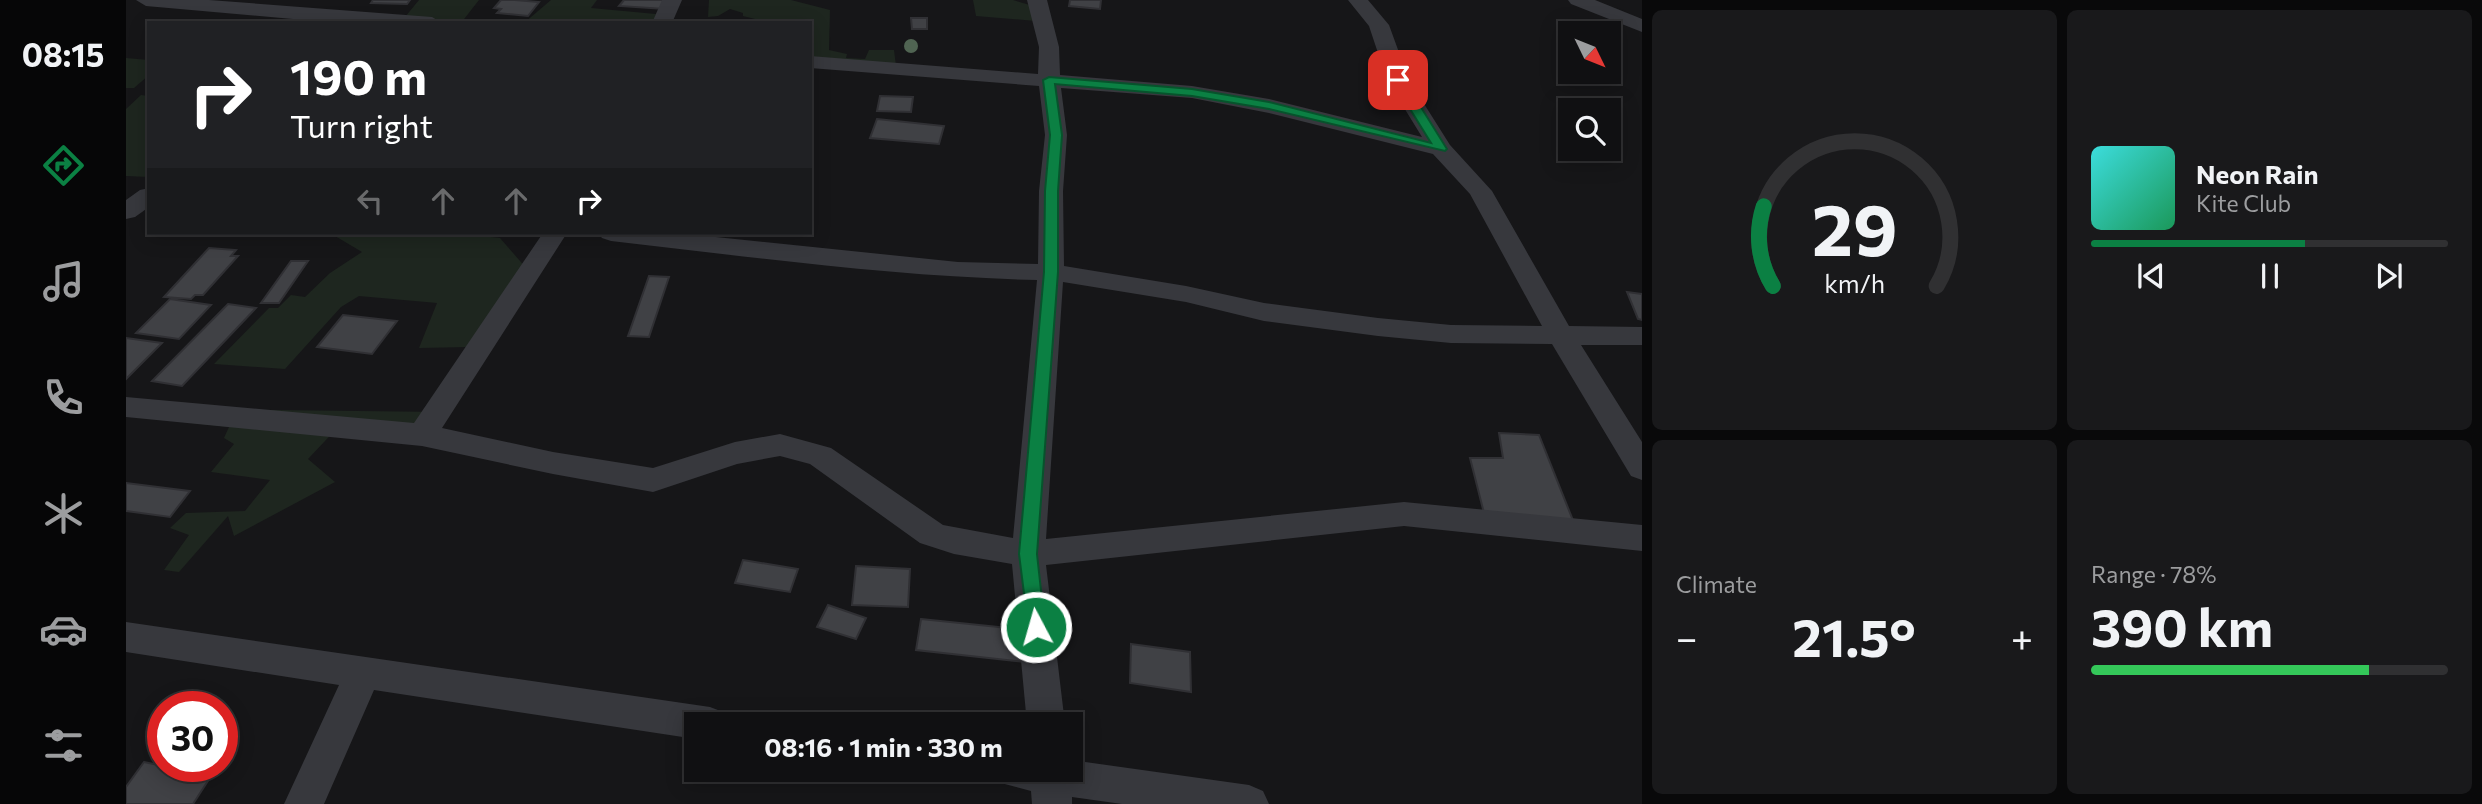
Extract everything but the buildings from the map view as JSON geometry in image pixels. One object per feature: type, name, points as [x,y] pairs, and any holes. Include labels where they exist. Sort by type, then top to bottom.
[{"type":"street","points":[[126,8],[136,0]]},
{"type":"street","points":[[146,0],[305,19],[368,21]]},
{"type":"street","points":[[305,19],[325,0]]},
{"type":"street","points":[[663,21],[672,0]]},
{"type":"street","points":[[1037,0],[1049,47],[1049,80],[1056,135],[1051,191],[1051,272],[1028,554],[1045,712]]},
{"type":"street","points":[[1358,0],[1379,25],[1398,80],[1441,149],[1480,191],[1560,334],[1642,468]]},
{"type":"street","points":[[1578,0],[1642,26]]},
{"type":"street","points":[[812,62],[1192,92],[1269,106],[1441,149]]},
{"type":"street","points":[[126,214],[147,197]]},
{"type":"street","points":[[126,214],[147,215]]},
{"type":"street","points":[[422,435],[554,235]]},
{"type":"street","points":[[628,235],[880,264],[958,270],[1051,272],[1186,295],[1264,312],[1378,327],[1451,334],[1642,336]]},
{"type":"street","points":[[126,407],[422,435],[553,463],[653,480],[736,453],[780,445],[820,456],[932,534],[954,541],[1028,554],[1404,514],[1642,538]]},
{"type":"street","points":[[126,637],[684,720]]},
{"type":"street","points":[[304,804],[363,673]]},
{"type":"street","points":[[1059,782],[1249,804]]},
{"type":"shaded area","points":[[419,0],[479,0],[463,21],[405,17]]},
{"type":"shaded area","points":[[551,0],[597,0],[591,8],[656,14],[654,21],[526,21]]},
{"type":"shaded area","points":[[709,0],[791,0],[830,10],[829,50],[847,54],[846,58],[865,59],[869,50],[894,50],[896,66],[812,60],[812,21],[752,21],[755,19],[730,9],[718,16],[708,17]]},
{"type":"shaded area","points":[[973,0],[1013,0],[1033,6],[1036,21],[976,16]]},
{"type":"shaded area","points":[[126,58],[147,60],[147,77],[134,88],[126,88]]},
{"type":"shaded area","points":[[141,95],[147,96],[147,177],[126,176],[126,109]]},
{"type":"shaded area","points":[[333,235],[472,235],[500,238],[527,269],[469,347],[419,348],[437,303],[359,296],[341,307],[285,369],[214,364],[269,308],[278,308],[291,295],[305,297],[330,273],[362,252]]},
{"type":"shaded area","points":[[190,409],[443,412],[423,427],[341,424],[308,459],[335,482],[234,536],[228,516],[179,572],[164,570],[189,535],[170,528],[186,513],[245,511],[270,480],[211,472],[234,444],[224,438],[229,427],[182,422]]},
{"type":"route","points":[[1036,627],[1028,554],[1051,272],[1051,191],[1056,135],[1049,80],[1192,92],[1269,106],[1441,149],[1398,80]]}]
